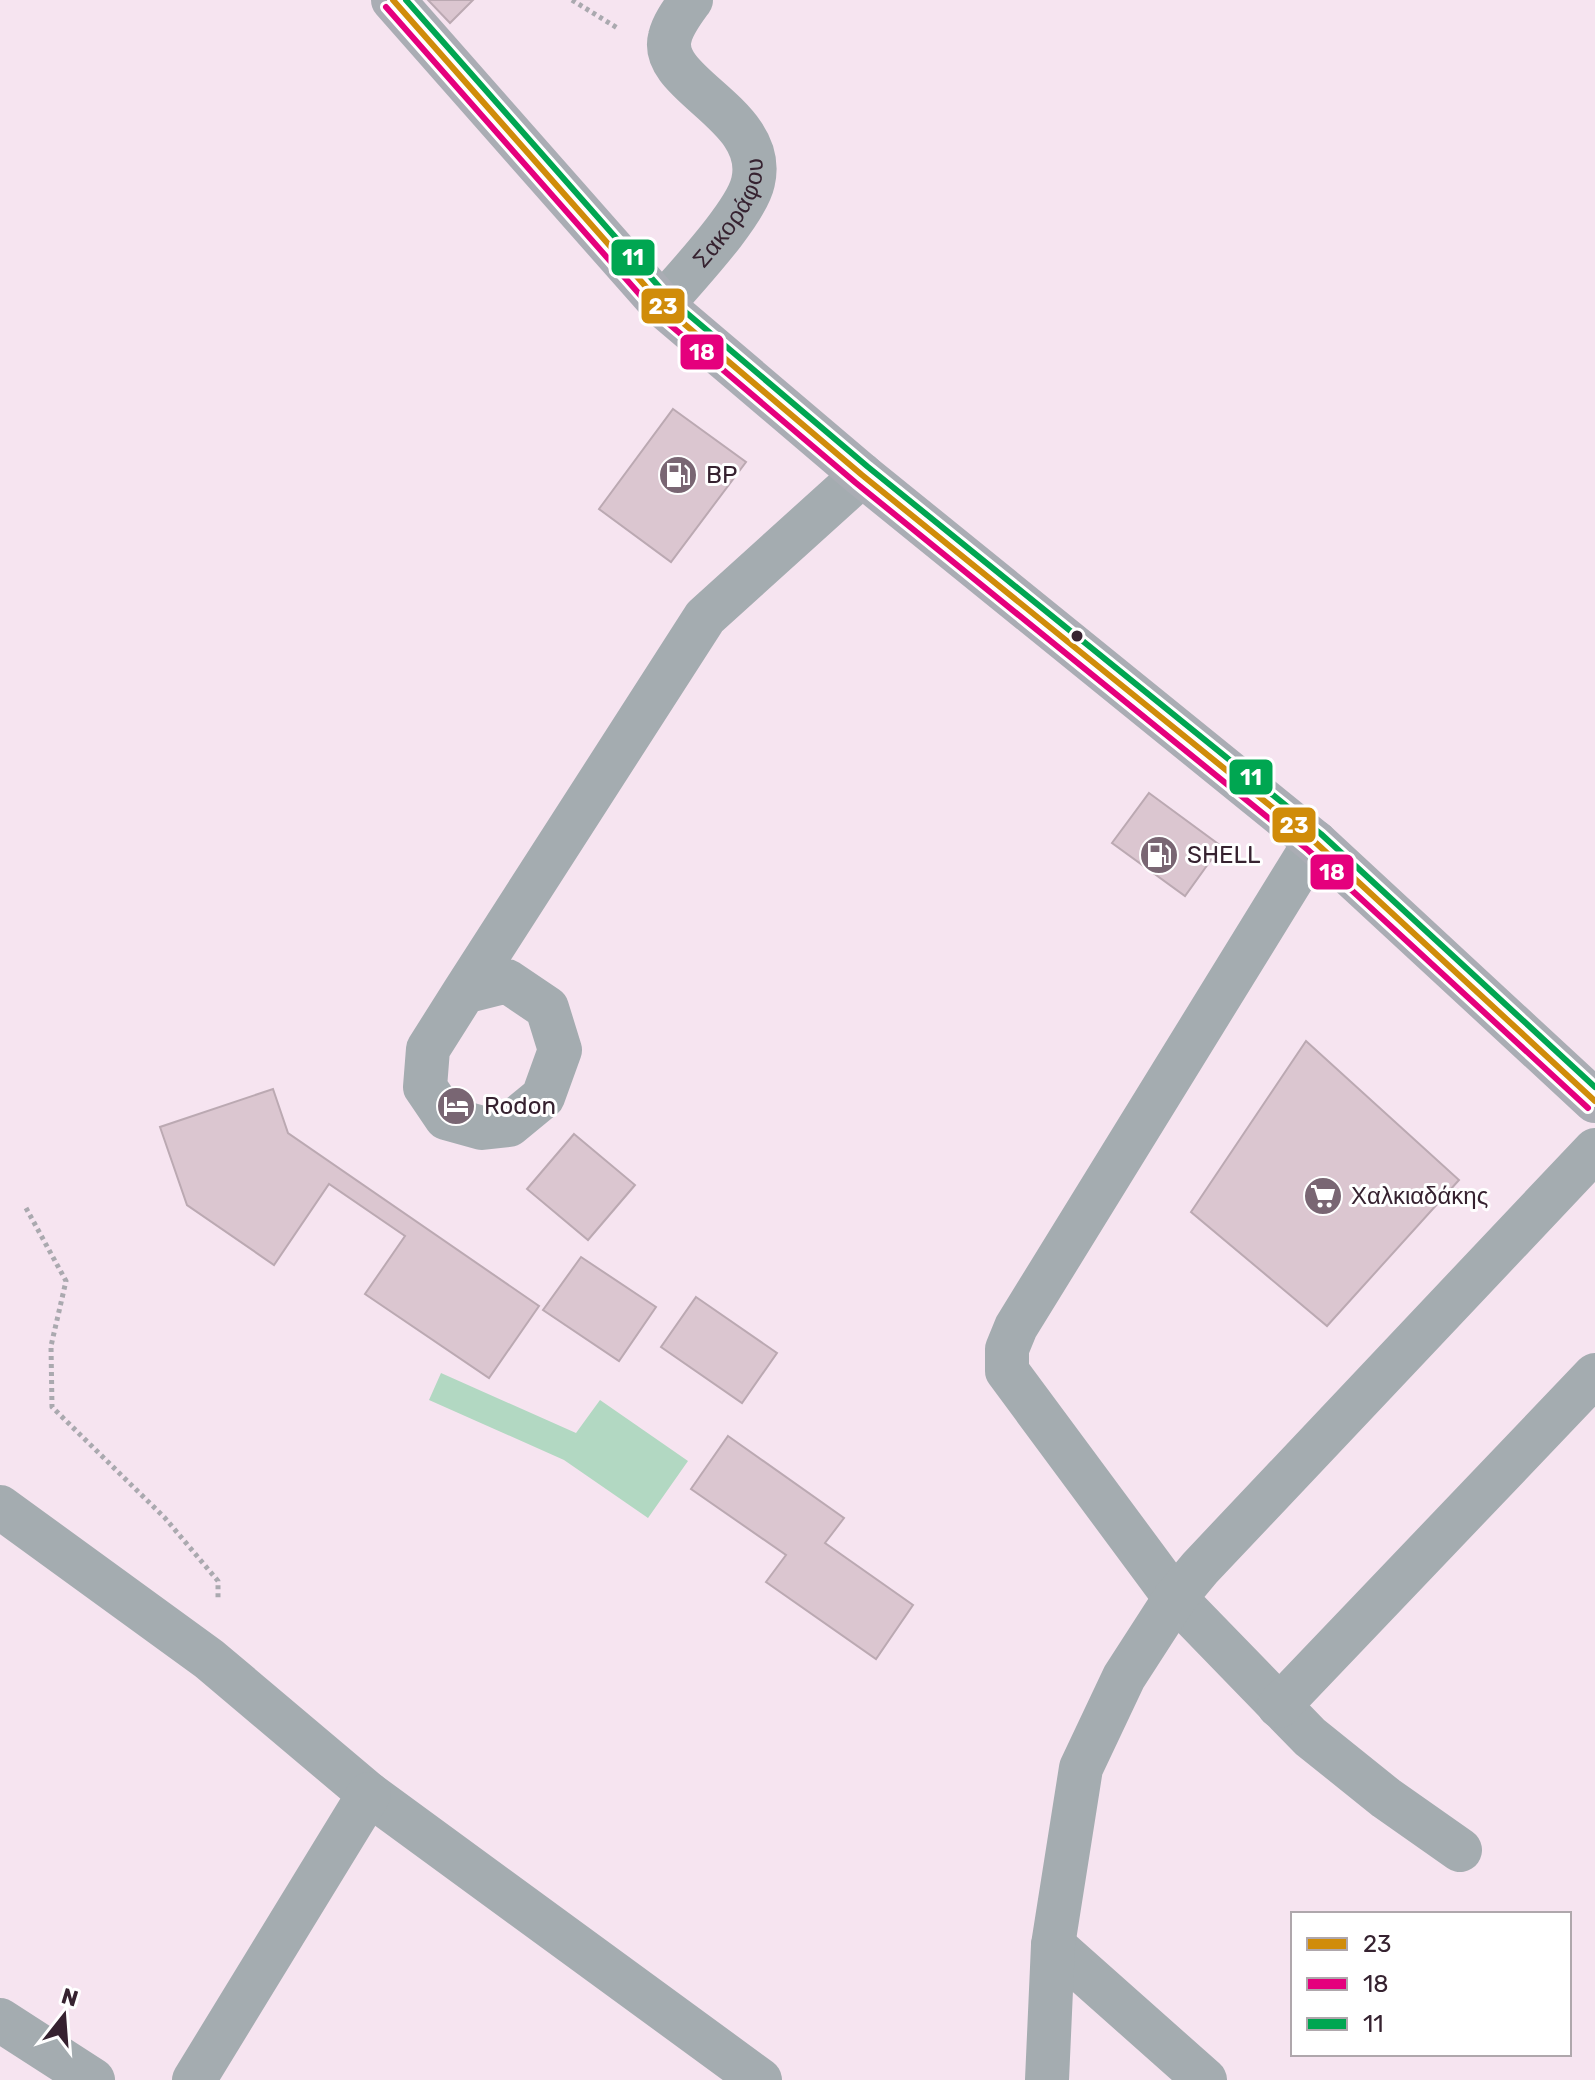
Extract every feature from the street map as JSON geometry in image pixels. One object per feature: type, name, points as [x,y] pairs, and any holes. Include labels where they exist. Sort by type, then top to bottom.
[{"type":"main road","points":[[393,0],[662,305],[862,475],[1315,842],[1595,1101]]},
{"type":"street","name":"Σακοράφου","points":[[662,305],[735,216],[753,186],[755,166],[741,128],[672,61],[669,39],[691,0]]},
{"type":"street","points":[[464,992],[705,617],[862,475]]},
{"type":"street","points":[[1315,842],[1016,1327],[1007,1349],[1007,1371],[1175,1598],[1279,1706],[1332,1754],[1386,1798],[1460,1850]]},
{"type":"street","points":[[1047,2080],[1053,1945],[1081,1768],[1124,1677],[1175,1598],[1595,1150]]},
{"type":"street","points":[[1279,1706],[1595,1375]]},
{"type":"street","points":[[0,1507],[209,1659],[369,1794],[760,2080]]},
{"type":"street","points":[[194,2080],[369,1794]]},
{"type":"street","points":[[1053,1945],[1205,2080]]},
{"type":"street","points":[[0,2020],[93,2080]]},
{"type":"path","points":[[26,1208],[66,1281],[51,1346],[52,1407],[165,1518],[218,1581],[218,1626],[209,1659]]},
{"type":"shaded area","points":[[441,1373],[576,1433],[600,1400],[688,1461],[648,1518],[564,1460],[429,1400]]},
{"type":"building","points":[[428,0],[473,0],[450,23]]},
{"type":"building","points":[[673,409],[746,462],[671,562],[599,509]]},
{"type":"building","points":[[1149,793],[1221,846],[1185,896],[1112,843]]},
{"type":"building","name":"Χαλκιαδάκης","points":[[1306,1041],[1459,1180],[1327,1326],[1191,1212]]},
{"type":"building","points":[[273,1089],[288,1133],[539,1306],[489,1378],[365,1294],[405,1236],[329,1184],[274,1265],[187,1205],[160,1127]]},
{"type":"building","points":[[574,1134],[635,1185],[588,1240],[527,1189]]},
{"type":"building","points":[[581,1257],[656,1307],[619,1361],[543,1310]]},
{"type":"building","points":[[696,1297],[777,1353],[742,1403],[661,1347]]},
{"type":"building","points":[[728,1436],[844,1518],[825,1543],[913,1605],[876,1659],[766,1582],[786,1555],[691,1489]]},
{"type":"transit line","name":"23","points":[[393,0],[662,305],[862,475],[1315,842],[1595,1101]]},
{"type":"transit line","name":"11","points":[[406,0],[669,298],[868,467],[1321,834],[1595,1087]]},
{"type":"transit line","name":"18","points":[[386,7],[656,313],[856,483],[1308,850],[1588,1108]]},
{"type":"place","name":"BP","points":[[678,475]]},
{"type":"place","name":"SHELL","points":[[1159,855]]},
{"type":"place","name":"Rodon","points":[[456,1106]]},
{"type":"place","name":"Χαλκιαδάκης","points":[[1323,1196]]}]
